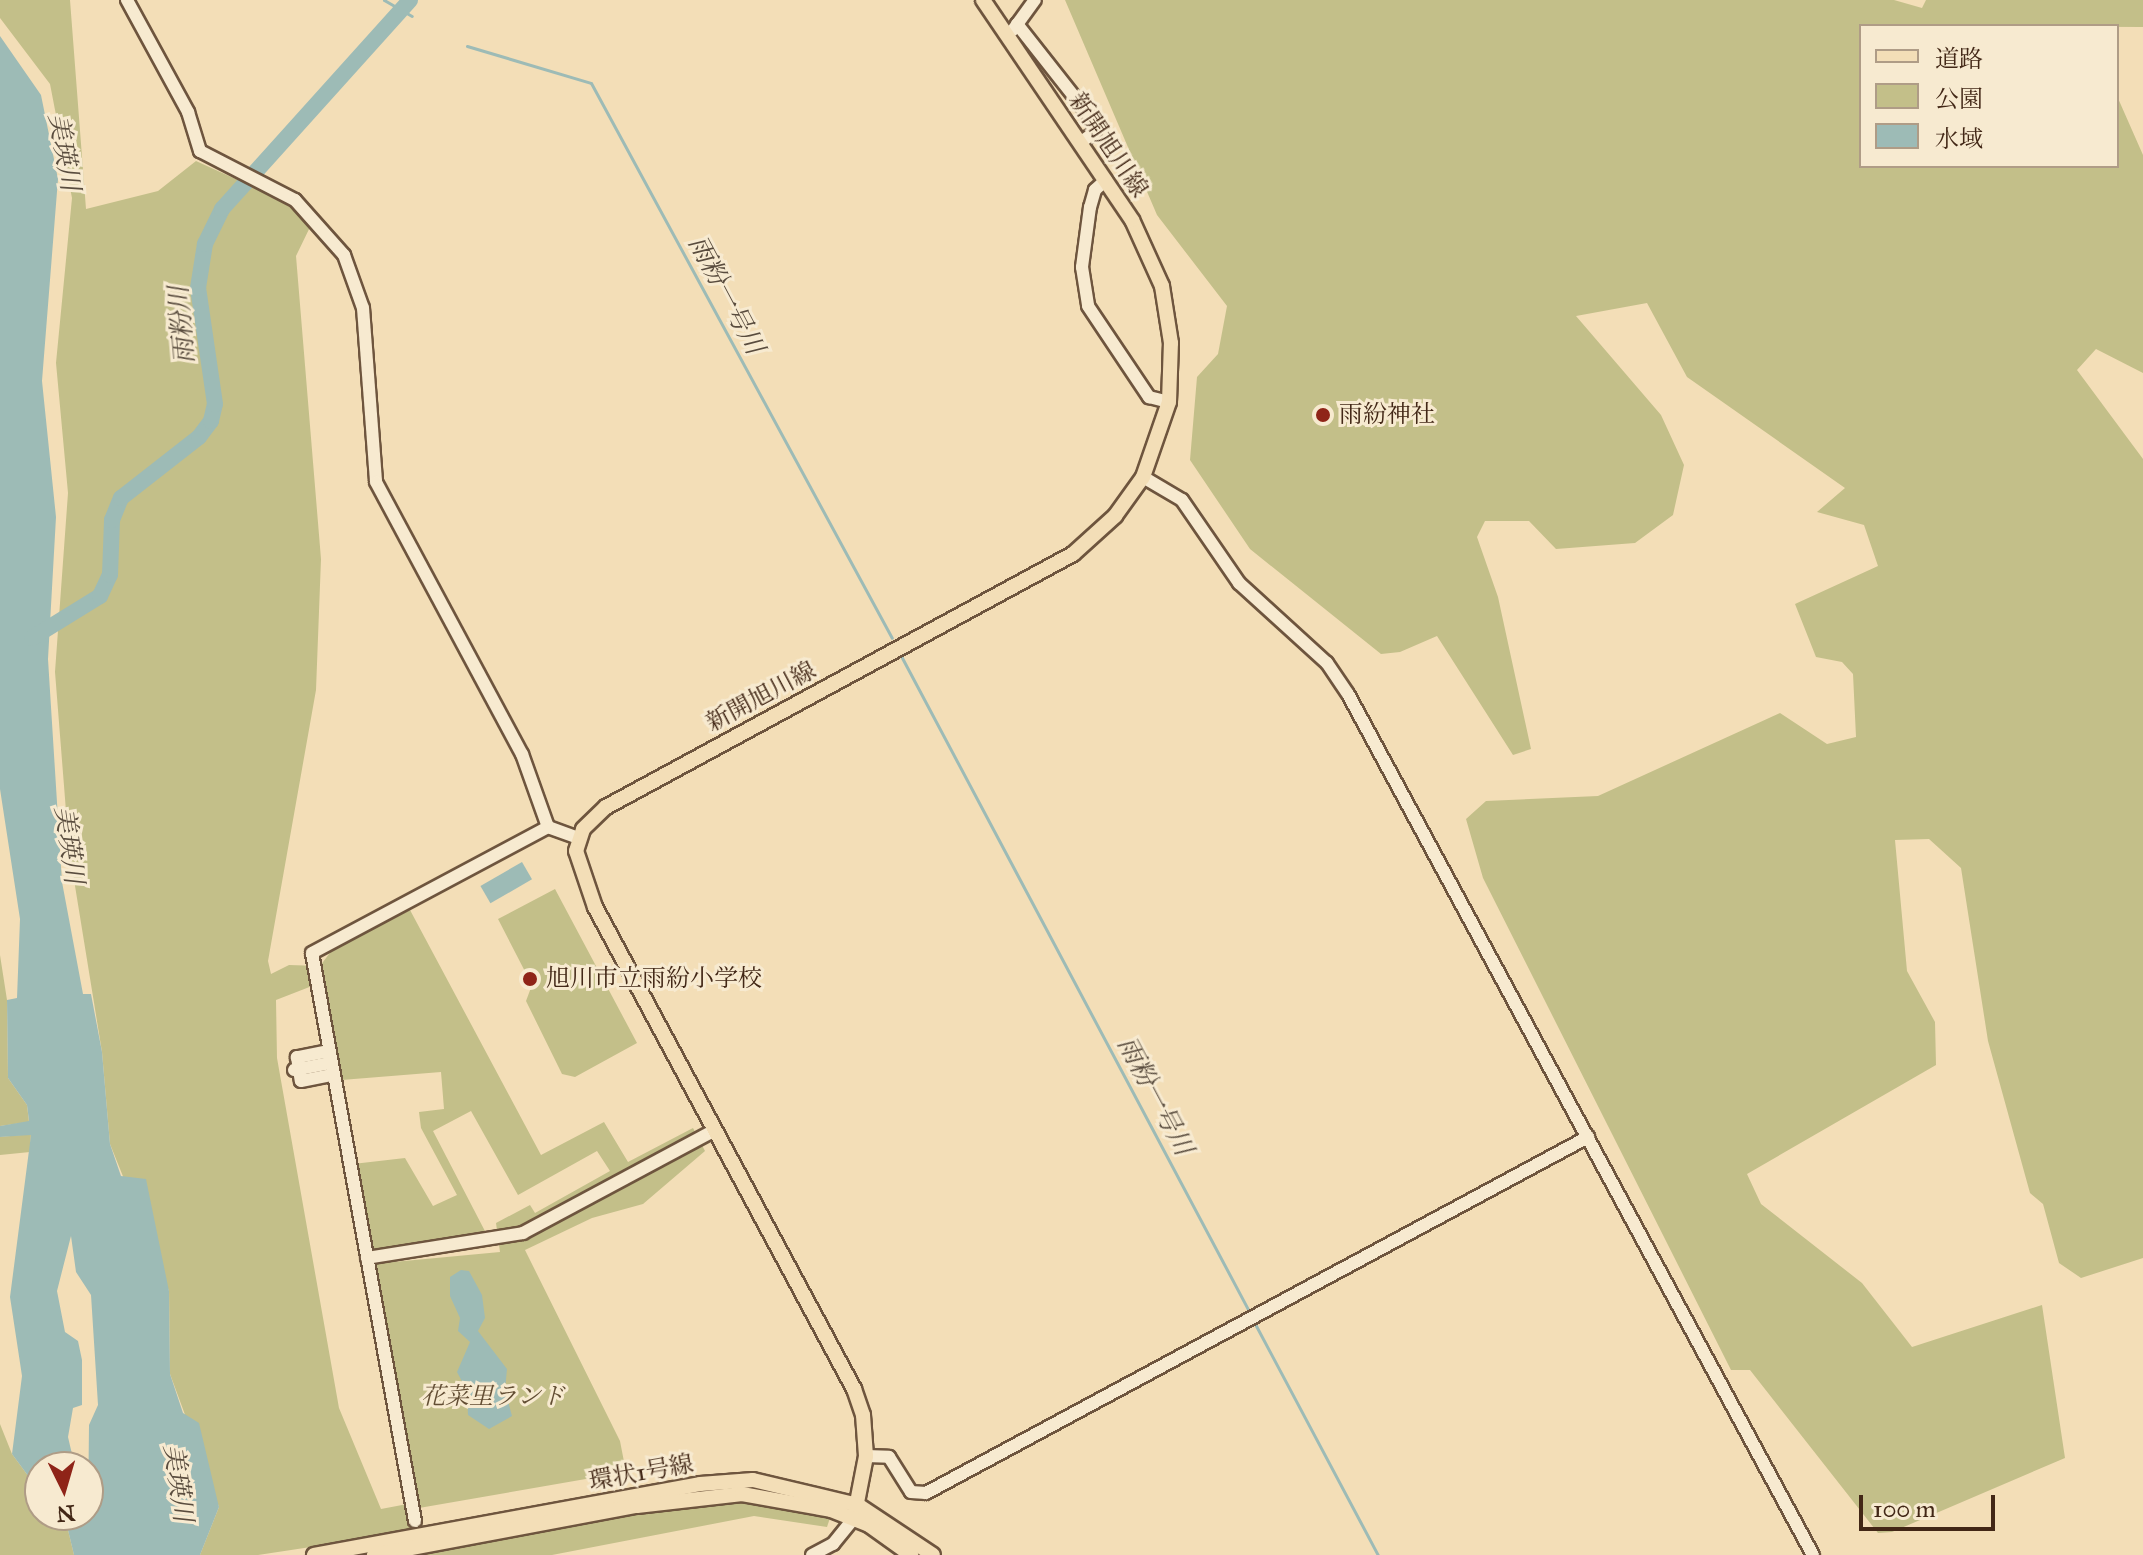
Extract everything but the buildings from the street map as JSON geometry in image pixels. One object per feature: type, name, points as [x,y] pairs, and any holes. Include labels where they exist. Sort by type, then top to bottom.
[{"type":"main road","name":"新開旭川線","points":[[578,838],[606,807],[674,767],[1073,554],[1115,516],[1143,477],[1169,402],[1171,343],[1162,286],[1132,220],[983,0]]},
{"type":"main road","points":[[578,838],[578,862],[588,893],[854,1389],[863,1415],[866,1456],[856,1511]]},
{"type":"main road","name":"環状1号線","points":[[314,1555],[700,1484],[781,1483],[856,1511],[933,1555]]},
{"type":"main road","name":"環状1号線","points":[[374,1555],[701,1496],[773,1496],[856,1511],[911,1555]]},
{"type":"street","points":[[127,0],[188,112],[200,151],[213,161],[288,196],[326,229],[355,279],[364,322],[376,482],[522,754],[548,827]]},
{"type":"street","points":[[1007,38],[1035,0]]},
{"type":"street","points":[[1017,24],[1091,118],[1095,132],[1080,143]]},
{"type":"street","points":[[1106,180],[1095,190],[1088,222],[1082,267],[1088,306],[1149,397],[1169,402]]},
{"type":"street","points":[[1143,477],[1182,500],[1239,583],[1334,674],[1813,1555]]},
{"type":"street","points":[[415,1521],[312,953],[548,827],[578,838]]},
{"type":"street","points":[[331,1063],[304,1068],[331,1063]]},
{"type":"street","points":[[367,1258],[523,1233],[715,1130]]},
{"type":"street","points":[[866,1456],[889,1457],[911,1492],[926,1493],[1588,1137]]},
{"type":"street","points":[[812,1555],[833,1544],[856,1511]]},
{"type":"green space","name":"花菜里ランド","points":[[0,0],[70,0],[86,209],[158,191],[196,161],[275,197],[312,223],[296,256],[321,559],[316,690],[268,961],[271,974],[289,965],[320,966],[332,950],[410,910],[541,1155],[604,1122],[628,1162],[693,1128],[705,1151],[643,1204],[592,1218],[525,1250],[620,1441],[626,1472],[419,1508],[423,1530],[258,1555],[200,1555],[219,1507],[170,1374],[169,1291],[110,1144],[102,1052],[69,849],[55,672],[68,493],[56,363],[72,198],[50,84],[0,18]],"holes":[[[312,986],[329,1081],[441,1072],[444,1109],[419,1112],[421,1128],[457,1195],[433,1206],[405,1158],[353,1164],[368,1250],[374,1254],[487,1235],[433,1131],[471,1111],[518,1195],[597,1151],[610,1171],[535,1213],[530,1205],[496,1223],[500,1252],[372,1264],[418,1502],[381,1509],[339,1408],[277,1058],[276,1000]]]},
{"type":"green space","points":[[1065,0],[1894,0],[1922,8],[1926,0],[2143,0],[2143,27],[2119,27],[2119,24],[1859,24],[1859,168],[2119,168],[2119,101],[2143,155],[2143,373],[2096,349],[2077,370],[2143,459],[2143,1258],[2081,1278],[2059,1263],[2043,1204],[2030,1193],[1988,1041],[1961,868],[1929,839],[1895,840],[1907,971],[1935,1022],[1936,1065],[1747,1174],[1761,1204],[1862,1283],[1912,1347],[2042,1305],[2065,1458],[1892,1532],[1878,1533],[1750,1370],[1731,1370],[1483,878],[1466,819],[1486,801],[1598,796],[1780,713],[1827,744],[1856,737],[1853,674],[1842,662],[1816,657],[1795,604],[1878,566],[1864,525],[1817,512],[1845,488],[1687,377],[1647,303],[1576,316],[1661,415],[1684,465],[1673,515],[1635,543],[1556,549],[1529,521],[1485,521],[1477,537],[1498,597],[1531,749],[1513,755],[1437,636],[1400,652],[1381,654],[1250,549],[1190,460],[1197,377],[1218,354],[1227,306],[1157,215]]},
{"type":"green space","points":[[555,889],[637,1043],[575,1077],[562,1074],[526,1001],[532,985],[498,919]]},
{"type":"green space","points":[[0,955],[7,1000],[8,1078],[27,1105],[29,1122],[0,1126]]},
{"type":"green space","points":[[31,1134],[30,1152],[0,1155],[0,1137]]},
{"type":"green space","points":[[0,1424],[12,1454],[24,1470],[24,1531],[68,1531],[74,1555],[0,1555]]},
{"type":"green space","points":[[745,1499],[831,1515],[827,1527],[754,1516],[552,1555],[406,1555],[699,1501]]},
{"type":"water","name":"美瑛川","points":[[0,36],[41,95],[58,179],[42,381],[56,517],[48,659],[62,882],[83,994],[91,994],[102,1052],[110,1144],[121,1176],[146,1179],[169,1291],[170,1374],[183,1413],[199,1423],[219,1507],[200,1555],[74,1555],[68,1531],[104,1531],[104,1451],[89,1451],[89,1425],[98,1405],[91,1295],[76,1272],[71,1236],[57,1291],[65,1332],[78,1341],[82,1360],[82,1405],[73,1408],[68,1437],[71,1451],[24,1451],[24,1470],[12,1454],[22,1376],[10,1297],[31,1135],[0,1137],[0,1126],[29,1121],[27,1105],[8,1078],[7,1000],[17,998],[20,919],[0,789]]},
{"type":"water","points":[[522,862],[532,879],[490,903],[480,886]]},
{"type":"water","points":[[461,1270],[469,1271],[482,1295],[485,1318],[478,1331],[507,1369],[505,1390],[512,1416],[489,1429],[468,1415],[467,1391],[457,1372],[470,1342],[458,1331],[460,1318],[450,1296],[450,1277]]},
{"type":"waterway","name":"雨粉一号川","points":[[384,0],[412,16]]},
{"type":"waterway","name":"雨粉川","points":[[32,638],[100,596],[110,575],[112,520],[121,498],[199,437],[211,421],[215,404],[198,288],[205,244],[222,209],[410,0]]},
{"type":"waterway","name":"雨粉一号川","points":[[467,46],[591,83],[892,638]]},
{"type":"waterway","name":"雨粉一号川","points":[[900,654],[1251,1315]]},
{"type":"waterway","name":"雨粉一号川","points":[[1254,1322],[1378,1555]]},
{"type":"place","name":"雨紛神社","points":[[1323,415]]},
{"type":"place","name":"旭川市立雨紛小学校","points":[[530,979]]}]
